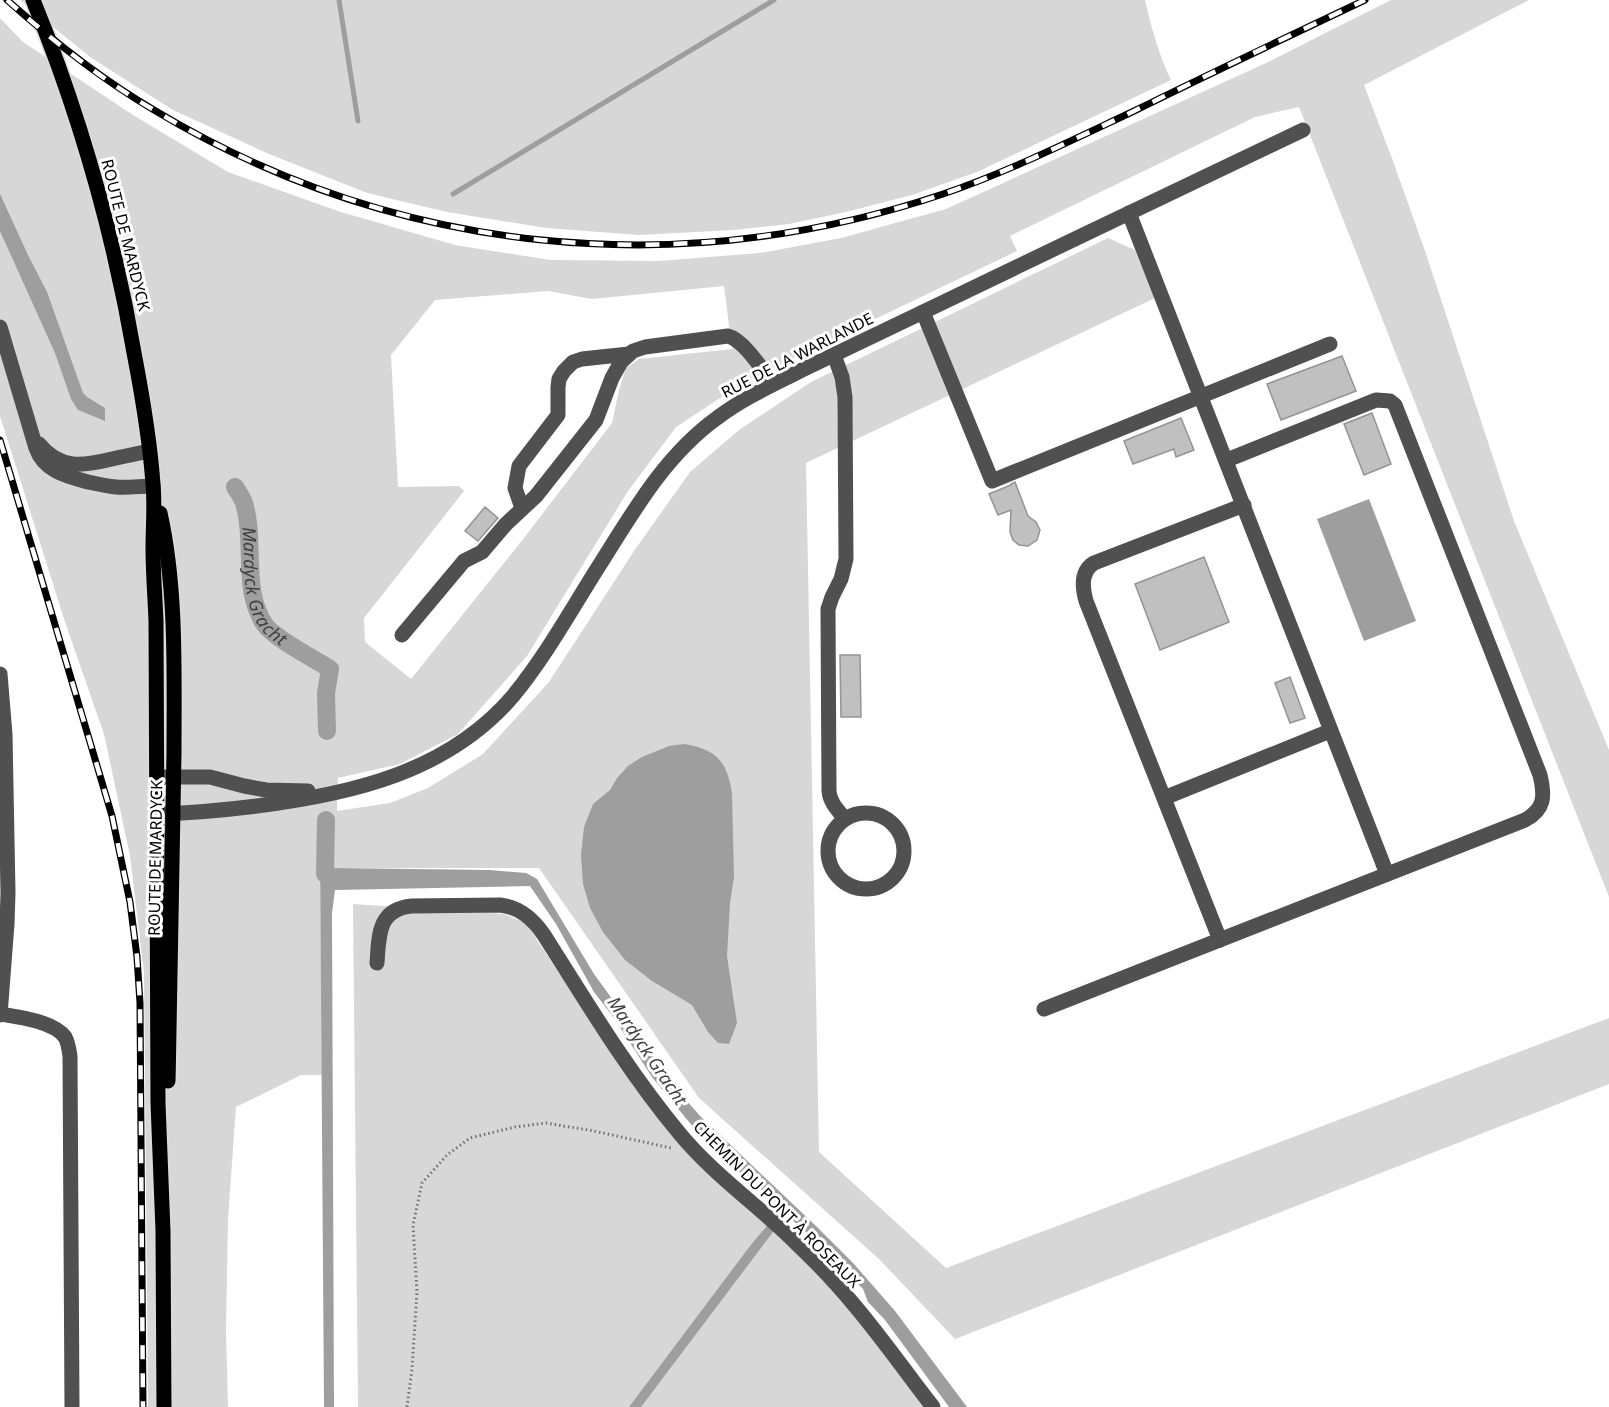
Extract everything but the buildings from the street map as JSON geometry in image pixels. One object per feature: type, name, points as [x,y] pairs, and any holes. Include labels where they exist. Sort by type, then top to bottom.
[{"type":"main road","name":"ROUTE DE MARDYCK","points":[[33,0],[73,107],[100,198],[125,301],[139,377],[153,486],[158,1092],[163,1231],[164,1407]]},
{"type":"main road","name":"ROUTE DE MARDYCK","points":[[153,486],[164,534],[174,644],[173,904],[163,1231]]},
{"type":"street","name":"RUE DE LA WARLANDE","points":[[157,814],[194,813],[334,794],[422,766],[457,744],[497,712],[512,696],[536,665],[635,510],[669,462],[688,442],[718,417],[774,384],[1303,130]]},
{"type":"street","points":[[1129,213],[1387,874]]},
{"type":"street","points":[[922,312],[992,481],[1330,344]]},
{"type":"street","points":[[0,327],[40,457],[51,469],[108,486],[153,486]]},
{"type":"street","points":[[402,635],[464,561],[482,552],[506,524],[536,496],[593,425],[612,378],[621,362],[629,354],[645,346],[728,336],[740,343],[774,384]]},
{"type":"street","points":[[522,508],[515,488],[519,466],[558,415],[559,379],[564,370],[573,362],[582,359],[629,354]]},
{"type":"street","points":[[834,355],[842,377],[845,397],[846,553],[843,573],[828,609],[829,795],[833,805],[845,819]]},
{"type":"street","points":[[1044,1009],[1532,816],[1540,808],[1543,792],[1540,775],[1395,405],[1377,400],[1227,460]]},
{"type":"street","points":[[30,428],[47,452],[68,464],[86,465],[149,451]]},
{"type":"street","points":[[1220,940],[1086,601],[1084,576],[1089,566],[1094,563],[1244,505]]},
{"type":"street","points":[[0,674],[6,751],[8,908],[0,1014],[36,1021],[63,1034],[67,1040],[70,1056],[72,1407]]},
{"type":"street","points":[[1164,798],[1330,731]]},
{"type":"street","name":"RUE DE LA WARLANDE","points":[[157,777],[210,777],[244,786],[274,790],[312,791],[362,786]]},
{"type":"street","points":[[857,814],[875,814],[892,823],[899,833],[903,844],[902,863],[896,874],[886,882],[869,888],[857,887],[845,882],[836,874],[830,863],[829,844],[833,832],[845,819],[857,814]]},
{"type":"street","name":"CHEMIN DU PONT À ROSEAUX","points":[[377,963],[382,925],[388,915],[398,908],[500,905],[520,911],[532,920],[652,1100],[699,1154],[783,1230],[849,1299],[933,1407]]},
{"type":"path","points":[[407,1407],[417,1292],[413,1225],[422,1183],[447,1155],[470,1138],[515,1126],[546,1123],[699,1154]]},
{"type":"shaded area","points":[[20,0],[1145,0],[1156,41],[1171,80],[977,172],[912,195],[789,224],[733,230],[639,235],[546,228],[447,212],[367,193],[269,154],[173,110],[90,57]]},
{"type":"shaded area","points":[[1391,0],[1529,0],[1364,85],[1425,251],[1514,521],[1609,750],[1609,897],[1299,107],[1255,117],[1010,236],[1017,251],[746,381],[676,427],[628,491],[527,656],[458,734],[400,764],[338,778],[337,811],[390,803],[428,788],[483,754],[549,682],[634,551],[690,472],[739,430],[811,382],[1108,238],[1135,250],[1155,298],[806,463],[819,1152],[946,1268],[1609,1018],[1609,1084],[955,1339],[879,1259],[699,1098],[539,868],[332,868],[334,839],[332,850],[320,853],[322,1075],[301,1075],[236,1107],[228,1219],[226,1331],[228,1407],[148,1407],[144,973],[130,856],[104,734],[65,622],[0,416],[0,18],[23,42],[133,115],[228,172],[341,212],[455,245],[550,260],[659,261],[760,253],[841,238],[946,209],[1266,63]],"holes":[[[724,286],[732,349],[639,359],[626,368],[612,423],[524,538],[411,679],[365,642],[364,618],[464,491],[459,486],[398,487],[391,355],[435,300],[548,291],[592,299]]]},
{"type":"shaded area","points":[[353,904],[504,914],[526,923],[613,1056],[698,1164],[790,1247],[856,1315],[925,1407],[358,1407]]},
{"type":"water","points":[[0,194],[47,292],[83,393],[105,408],[105,421],[78,410],[71,399],[55,353],[0,231]]},
{"type":"water","points":[[1369,499],[1416,621],[1364,641],[1317,519]]},
{"type":"water","points":[[684,744],[704,749],[718,758],[727,773],[732,793],[734,877],[727,956],[737,1023],[729,1044],[718,1043],[708,1032],[692,1005],[652,981],[625,960],[603,932],[590,908],[583,884],[581,855],[584,827],[593,804],[610,790],[628,766],[642,757],[669,746]]},
{"type":"water","points":[[332,850],[332,868],[489,870],[526,873],[537,879],[594,974],[685,1099],[854,1264],[895,1311],[967,1407],[949,1407],[885,1320],[868,1302],[863,1289],[791,1219],[786,1220],[773,1232],[641,1407],[629,1407],[750,1246],[781,1209],[780,1205],[703,1139],[652,1077],[614,1018],[594,992],[556,924],[530,886],[335,890],[332,913],[334,1407],[324,1407],[320,852]]},
{"type":"waterway","points":[[339,0],[358,121]]},
{"type":"waterway","points":[[453,194],[774,0]]},
{"type":"waterway","name":"Mardyck Gracht","points":[[235,487],[243,501],[247,518],[253,597],[265,625],[277,636],[330,669],[326,693],[327,731]]},
{"type":"waterway","name":"Mardyck Gracht","points":[[325,874],[326,820]]},
{"type":"railway","points":[[7,0],[78,59],[115,86],[154,110],[246,159],[342,197],[440,224],[540,240],[640,245],[742,239],[843,222],[943,194],[1062,145],[1365,0]]},
{"type":"railway","points":[[0,440],[112,816],[130,902],[140,1003],[143,1407]]}]
